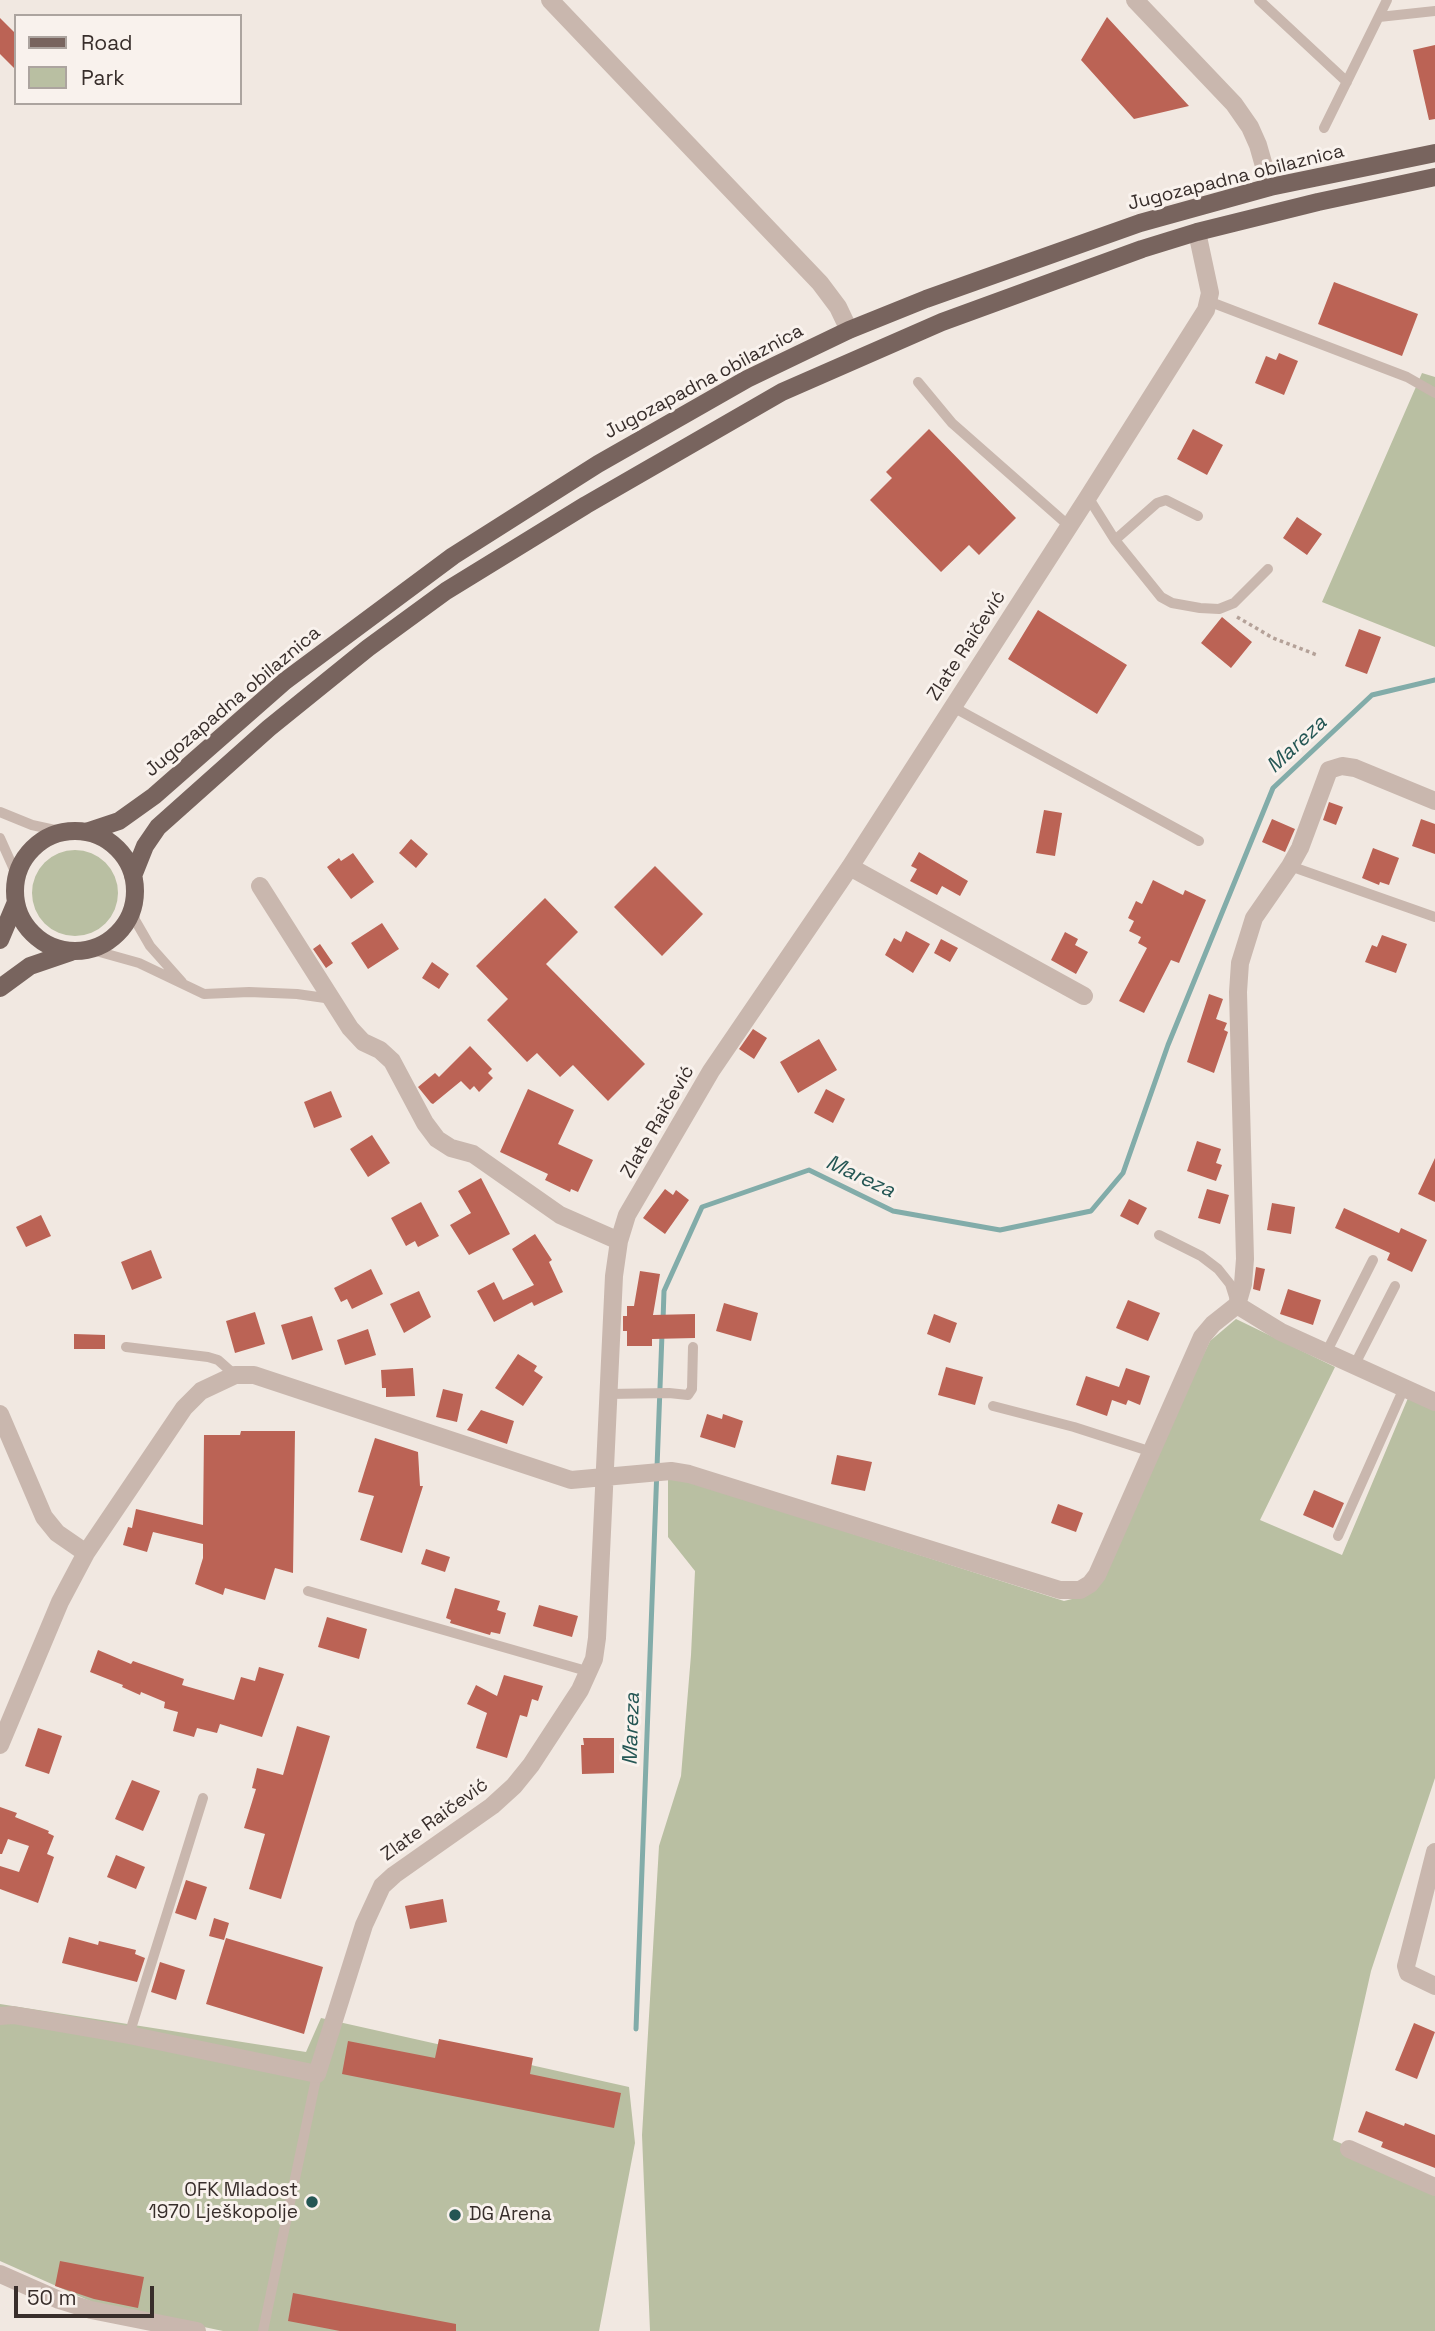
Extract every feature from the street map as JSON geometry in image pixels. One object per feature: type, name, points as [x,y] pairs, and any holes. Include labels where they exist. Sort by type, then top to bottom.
[{"type":"main road","name":"Jugozapadna obilaznica","points":[[86,832],[119,821],[154,796],[285,681],[453,556],[632,444],[747,379],[849,330],[1076,244],[1159,217],[1270,187],[1435,153]]},
{"type":"main road","points":[[133,876],[145,846],[158,827],[289,712],[368,648],[446,591],[586,505],[782,392],[872,351],[994,302],[1196,232],[1435,177]]},
{"type":"main road","points":[[0,940],[16,902],[17,876],[23,860],[34,846],[48,837],[64,832],[86,832],[102,837],[116,847],[127,860],[135,891],[133,906],[127,921],[117,933],[104,943],[30,966],[0,988]]},
{"type":"main road","points":[[16,902],[23,921],[36,937],[54,947],[81,950]]},
{"type":"street","points":[[550,0],[820,283],[838,307],[849,330]]},
{"type":"street","points":[[1135,0],[1234,104],[1250,127],[1258,145],[1270,187]]},
{"type":"street","points":[[1196,232],[1208,281],[1208,301]]},
{"type":"street","name":"Zlate Raičević","points":[[317,2074],[364,1925],[383,1886],[394,1875],[492,1806],[514,1786],[538,1755],[590,1672],[597,1638],[614,1276],[619,1241],[627,1215],[711,1072],[850,867],[1088,497],[1206,310],[1208,301]]},
{"type":"street","points":[[0,1745],[60,1602],[86,1553],[184,1409],[201,1391],[234,1375],[254,1375],[571,1480],[647,1472],[671,1471],[689,1474],[1060,1590],[1071,1591],[1090,1584],[1097,1575],[1202,1338],[1213,1324],[1237,1306],[1243,1284],[1245,1259],[1238,1006],[1240,963],[1254,918],[1290,866],[1309,827],[1329,770],[1348,766],[1435,801]]},
{"type":"street","points":[[850,867],[1084,996]]},
{"type":"street","points":[[260,886],[350,1028],[363,1042],[380,1050],[392,1061],[425,1123],[437,1139],[452,1148],[473,1154],[560,1215],[619,1241]]},
{"type":"street","points":[[1237,1306],[1281,1332],[1435,1402]]},
{"type":"street","points":[[0,1414],[44,1517],[57,1532],[86,1553]]},
{"type":"street","points":[[1435,1852],[1406,1957],[1408,1973],[1435,1986]]},
{"type":"street","points":[[0,2016],[13,2015],[129,2035],[317,2074]]},
{"type":"street","points":[[1349,2149],[1435,2187]]},
{"type":"street","points":[[0,2274],[60,2300],[92,2310],[197,2331]]},
{"type":"lane","points":[[1259,0],[1347,82]]},
{"type":"lane","points":[[1324,128],[1387,0]]},
{"type":"lane","points":[[1379,17],[1435,11]]},
{"type":"lane","points":[[1208,301],[1407,377],[1435,393]]},
{"type":"lane","points":[[918,382],[952,423],[1069,526]]},
{"type":"lane","points":[[1088,497],[1115,540],[1161,597],[1185,606],[1219,609],[1234,603],[1268,569]]},
{"type":"lane","points":[[1115,540],[1157,503],[1166,500],[1198,516]]},
{"type":"lane","points":[[953,707],[1199,841]]},
{"type":"lane","points":[[0,812],[32,825],[64,832]]},
{"type":"lane","points":[[0,838],[17,876]]},
{"type":"lane","points":[[1290,866],[1435,917]]},
{"type":"lane","points":[[133,906],[135,920],[150,946],[186,987]]},
{"type":"lane","points":[[81,950],[139,963],[204,994],[248,992],[332,999]]},
{"type":"lane","points":[[1159,1235],[1201,1256],[1218,1269],[1230,1284],[1237,1306]]},
{"type":"lane","points":[[1326,1353],[1373,1260]]},
{"type":"lane","points":[[1354,1366],[1395,1286]]},
{"type":"lane","points":[[126,1348],[208,1357],[218,1360],[234,1375]]},
{"type":"lane","points":[[608,1394],[688,1395],[691,1393],[693,1348]]},
{"type":"lane","points":[[1338,1536],[1404,1388]]},
{"type":"lane","points":[[993,1406],[1074,1427],[1152,1452]]},
{"type":"lane","points":[[308,1591],[590,1672]]},
{"type":"lane","points":[[129,2035],[203,1798]]},
{"type":"lane","points":[[262,2331],[317,2074]]},
{"type":"path","points":[[1219,609],[1273,638],[1317,655]]},
{"type":"green space","points":[[1422,373],[1435,377],[1435,647],[1322,602]]},
{"type":"green space","points":[[75,850],[99,857],[111,869],[118,893],[111,917],[99,929],[75,936],[51,929],[39,917],[32,893],[39,869],[51,857]]},
{"type":"green space","points":[[1236,1319],[1335,1367],[1260,1520],[1342,1555],[1408,1398],[1435,1411],[1435,1778],[1371,1971],[1333,2140],[1435,2183],[1435,2331],[650,2331],[642,2135],[659,1846],[681,1776],[695,1571],[668,1537],[668,1475],[1064,1601],[1088,1595],[1210,1341]]},
{"type":"green space","name":"OFK Mladost 1970 Lješkopolje","points":[[0,2004],[306,2052],[321,2018],[629,2087],[635,2143],[599,2331],[223,2331],[99,2305],[0,2261]]},
{"type":"building","points":[[1107,17],[1189,106],[1134,119],[1081,60]]},
{"type":"building","points":[[0,18],[14,32],[14,68],[0,54]]},
{"type":"building","points":[[1435,45],[1435,119],[1429,120],[1413,50]]},
{"type":"building","points":[[1334,282],[1418,314],[1402,356],[1318,324]]},
{"type":"building","points":[[1279,353],[1298,361],[1284,395],[1255,383],[1266,356],[1276,360]]},
{"type":"building","points":[[929,429],[1016,518],[979,555],[969,545],[941,572],[870,500],[892,478],[886,472]]},
{"type":"building","points":[[1193,429],[1223,445],[1207,475],[1177,459]]},
{"type":"building","points":[[1297,517],[1322,534],[1307,555],[1283,538]]},
{"type":"building","points":[[1038,610],[1127,665],[1097,714],[1008,659]]},
{"type":"building","points":[[1222,617],[1252,642],[1231,668],[1201,643]]},
{"type":"building","points":[[1359,629],[1381,637],[1367,674],[1345,666]]},
{"type":"building","points":[[1329,802],[1343,807],[1336,825],[1323,820]]},
{"type":"building","points":[[1044,810],[1062,813],[1055,856],[1036,853]]},
{"type":"building","points":[[1272,819],[1295,829],[1285,852],[1262,842]]},
{"type":"building","points":[[1421,819],[1435,824],[1435,854],[1412,846]]},
{"type":"building","points":[[411,839],[428,854],[416,868],[399,853]]},
{"type":"building","points":[[1373,848],[1399,858],[1389,885],[1380,882],[1379,885],[1362,878]]},
{"type":"building","points":[[919,852],[968,881],[960,896],[942,886],[937,895],[910,881],[917,869],[911,866]]},
{"type":"building","points":[[353,853],[374,882],[351,899],[327,867],[339,858],[341,861]]},
{"type":"building","points":[[655,866],[703,914],[662,956],[614,907]]},
{"type":"building","points":[[1153,880],[1183,895],[1185,890],[1206,900],[1179,963],[1171,960],[1144,1013],[1119,1001],[1147,948],[1138,943],[1141,937],[1129,931],[1134,921],[1128,918],[1136,901],[1142,904]]},
{"type":"building","points":[[545,898],[578,932],[546,964],[645,1064],[608,1101],[573,1065],[560,1077],[537,1053],[527,1062],[487,1020],[508,999],[476,966]]},
{"type":"building","points":[[382,923],[399,949],[368,969],[351,943]]},
{"type":"building","points":[[906,931],[930,944],[913,973],[885,955],[894,938],[901,942]]},
{"type":"building","points":[[1065,932],[1078,939],[1075,945],[1088,952],[1076,974],[1051,960]]},
{"type":"building","points":[[1382,935],[1407,944],[1396,973],[1365,962],[1372,945],[1377,947]]},
{"type":"building","points":[[941,939],[958,948],[950,962],[934,953]]},
{"type":"building","points":[[320,944],[333,963],[326,968],[313,949]]},
{"type":"building","points":[[432,962],[449,974],[439,989],[422,978]]},
{"type":"building","points":[[1209,994],[1223,999],[1216,1019],[1227,1023],[1224,1030],[1228,1032],[1214,1073],[1187,1062]]},
{"type":"building","points":[[753,1029],[767,1038],[754,1059],[739,1049]]},
{"type":"building","points":[[819,1039],[837,1070],[798,1093],[780,1062]]},
{"type":"building","points":[[470,1046],[492,1069],[488,1073],[493,1078],[479,1092],[474,1086],[470,1090],[461,1081],[431,1103],[418,1087],[435,1073],[439,1077]]},
{"type":"building","points":[[528,1089],[574,1110],[558,1144],[593,1160],[578,1192],[571,1189],[570,1192],[545,1180],[548,1174],[500,1152]]},
{"type":"building","points":[[826,1089],[845,1099],[833,1123],[814,1113]]},
{"type":"building","points":[[331,1091],[342,1117],[314,1128],[304,1102]]},
{"type":"building","points":[[372,1135],[390,1163],[368,1177],[350,1149]]},
{"type":"building","points":[[1197,1141],[1221,1149],[1216,1163],[1222,1165],[1216,1181],[1187,1171]]},
{"type":"building","points":[[1435,1158],[1435,1202],[1418,1194]]},
{"type":"building","points":[[481,1178],[510,1234],[469,1255],[450,1225],[471,1213],[458,1191]]},
{"type":"building","points":[[665,1189],[673,1195],[676,1190],[689,1200],[665,1234],[643,1218]]},
{"type":"building","points":[[1207,1189],[1229,1195],[1220,1224],[1198,1218]]},
{"type":"building","points":[[1129,1199],[1147,1208],[1138,1225],[1120,1216]]},
{"type":"building","points":[[421,1202],[439,1236],[418,1247],[415,1241],[406,1246],[391,1218]]},
{"type":"building","points":[[1272,1203],[1295,1207],[1291,1234],[1267,1230]]},
{"type":"building","points":[[1344,1208],[1399,1233],[1401,1228],[1427,1240],[1412,1272],[1387,1260],[1390,1253],[1335,1228]]},
{"type":"building","points":[[41,1215],[51,1236],[26,1247],[16,1227]]},
{"type":"building","points":[[535,1234],[552,1260],[549,1262],[563,1292],[534,1306],[532,1302],[494,1322],[477,1291],[494,1282],[503,1300],[534,1285],[512,1249]]},
{"type":"building","points":[[151,1250],[162,1278],[132,1290],[121,1262]]},
{"type":"building","points":[[1256,1267],[1265,1269],[1260,1291],[1253,1289]]},
{"type":"building","points":[[371,1269],[383,1294],[352,1309],[347,1299],[341,1302],[334,1288]]},
{"type":"building","points":[[640,1271],[660,1274],[653,1315],[695,1314],[695,1338],[652,1339],[652,1346],[627,1346],[623,1316],[627,1316],[627,1306],[634,1306]]},
{"type":"building","points":[[1288,1289],[1321,1300],[1313,1325],[1280,1314]]},
{"type":"building","points":[[419,1291],[431,1317],[404,1333],[390,1304]]},
{"type":"building","points":[[1128,1300],[1160,1313],[1148,1341],[1116,1328]]},
{"type":"building","points":[[724,1303],[758,1313],[751,1341],[716,1331]]},
{"type":"building","points":[[255,1312],[265,1344],[235,1353],[226,1321]]},
{"type":"building","points":[[934,1314],[957,1323],[950,1343],[927,1334]]},
{"type":"building","points":[[312,1316],[323,1350],[292,1360],[281,1325]]},
{"type":"building","points":[[368,1329],[376,1355],[345,1365],[337,1340]]},
{"type":"building","points":[[74,1334],[105,1335],[105,1349],[74,1349]]},
{"type":"building","points":[[518,1354],[537,1366],[534,1371],[543,1377],[523,1406],[495,1388]]},
{"type":"building","points":[[946,1367],[983,1377],[975,1405],[938,1395]]},
{"type":"building","points":[[413,1368],[415,1396],[386,1397],[386,1388],[382,1388],[381,1370]]},
{"type":"building","points":[[1126,1368],[1150,1376],[1140,1405],[1128,1400],[1126,1405],[1112,1400],[1107,1416],[1076,1405],[1086,1376],[1119,1387]]},
{"type":"building","points":[[443,1389],[463,1394],[457,1422],[436,1417]]},
{"type":"building","points":[[481,1410],[514,1421],[507,1444],[467,1430]]},
{"type":"building","points":[[707,1414],[722,1419],[723,1414],[743,1421],[735,1448],[700,1437]]},
{"type":"building","points":[[241,1431],[295,1431],[293,1573],[275,1568],[265,1600],[225,1588],[223,1595],[195,1584],[203,1558],[203,1544],[153,1532],[147,1552],[123,1545],[128,1527],[132,1528],[136,1509],[203,1525],[204,1435],[240,1435]]},
{"type":"building","points":[[375,1438],[418,1452],[420,1486],[423,1486],[402,1553],[360,1540],[374,1496],[358,1492]]},
{"type":"building","points":[[837,1455],[872,1462],[865,1491],[831,1484]]},
{"type":"building","points":[[1314,1490],[1344,1503],[1333,1528],[1303,1515]]},
{"type":"building","points":[[1058,1504],[1083,1513],[1076,1532],[1051,1523]]},
{"type":"building","points":[[426,1549],[450,1557],[445,1572],[421,1564]]},
{"type":"building","points":[[455,1588],[500,1601],[497,1610],[506,1613],[500,1634],[491,1632],[490,1635],[450,1623],[451,1620],[446,1618]]},
{"type":"building","points":[[539,1605],[578,1616],[572,1637],[533,1626]]},
{"type":"building","points":[[327,1617],[367,1629],[359,1659],[318,1647]]},
{"type":"building","points":[[98,1650],[131,1664],[133,1661],[184,1679],[182,1685],[234,1700],[241,1677],[255,1681],[259,1667],[284,1674],[262,1737],[220,1724],[217,1733],[197,1728],[194,1737],[173,1731],[178,1712],[164,1708],[165,1702],[141,1692],[140,1695],[90,1672]]},
{"type":"building","points":[[504,1675],[543,1686],[538,1701],[532,1699],[527,1717],[520,1715],[507,1758],[476,1748],[487,1713],[467,1704],[476,1685],[497,1696]]},
{"type":"building","points":[[297,1726],[330,1736],[281,1899],[249,1889],[265,1834],[244,1828],[256,1789],[252,1788],[257,1768],[283,1775]]},
{"type":"building","points":[[38,1728],[62,1736],[49,1774],[25,1766]]},
{"type":"building","points":[[583,1738],[614,1738],[614,1773],[582,1774]]},
{"type":"building","points":[[132,1780],[160,1791],[143,1831],[115,1819]]},
{"type":"building","points":[[0,1807],[17,1813],[15,1817],[49,1831],[48,1833],[54,1836],[47,1854],[54,1857],[38,1903],[0,1889],[0,1866],[19,1872],[29,1846],[8,1839],[0,1854]]},
{"type":"building","points":[[116,1855],[145,1867],[136,1889],[107,1877]]},
{"type":"building","points":[[186,1880],[207,1887],[196,1920],[175,1913]]},
{"type":"building","points":[[443,1899],[447,1922],[410,1929],[405,1906]]},
{"type":"building","points":[[214,1918],[229,1923],[224,1940],[209,1936]]},
{"type":"building","points":[[69,1937],[98,1945],[99,1941],[136,1950],[135,1954],[145,1958],[137,1982],[62,1963]]},
{"type":"building","points":[[226,1938],[323,1967],[304,2034],[206,2004]]},
{"type":"building","points":[[160,1962],[185,1970],[176,2000],[151,1992]]},
{"type":"building","points":[[1414,2023],[1435,2032],[1417,2079],[1395,2070]]},
{"type":"building","points":[[439,2039],[533,2058],[530,2074],[621,2093],[614,2128],[342,2074],[348,2041],[435,2058]]},
{"type":"building","points":[[1366,2111],[1435,2135],[1435,2168],[1381,2147],[1383,2142],[1358,2132]]},
{"type":"building","points":[[60,2261],[144,2277],[138,2308],[94,2299],[55,2286]]},
{"type":"building","points":[[293,2293],[456,2324],[456,2331],[340,2331],[288,2321]]},
{"type":"waterway","name":"Mareza","points":[[663,1321],[664,1291],[702,1207],[809,1170],[893,1211],[1000,1230],[1091,1211],[1123,1173],[1168,1045],[1273,788],[1372,695],[1435,680]]},
{"type":"waterway","name":"Mareza","points":[[636,2029],[662,1334]]},
{"type":"place","name":"OFK Mladost 1970 Lješkopolje","points":[[312,2202]]},
{"type":"place","name":"DG Arena","points":[[455,2215]]}]
